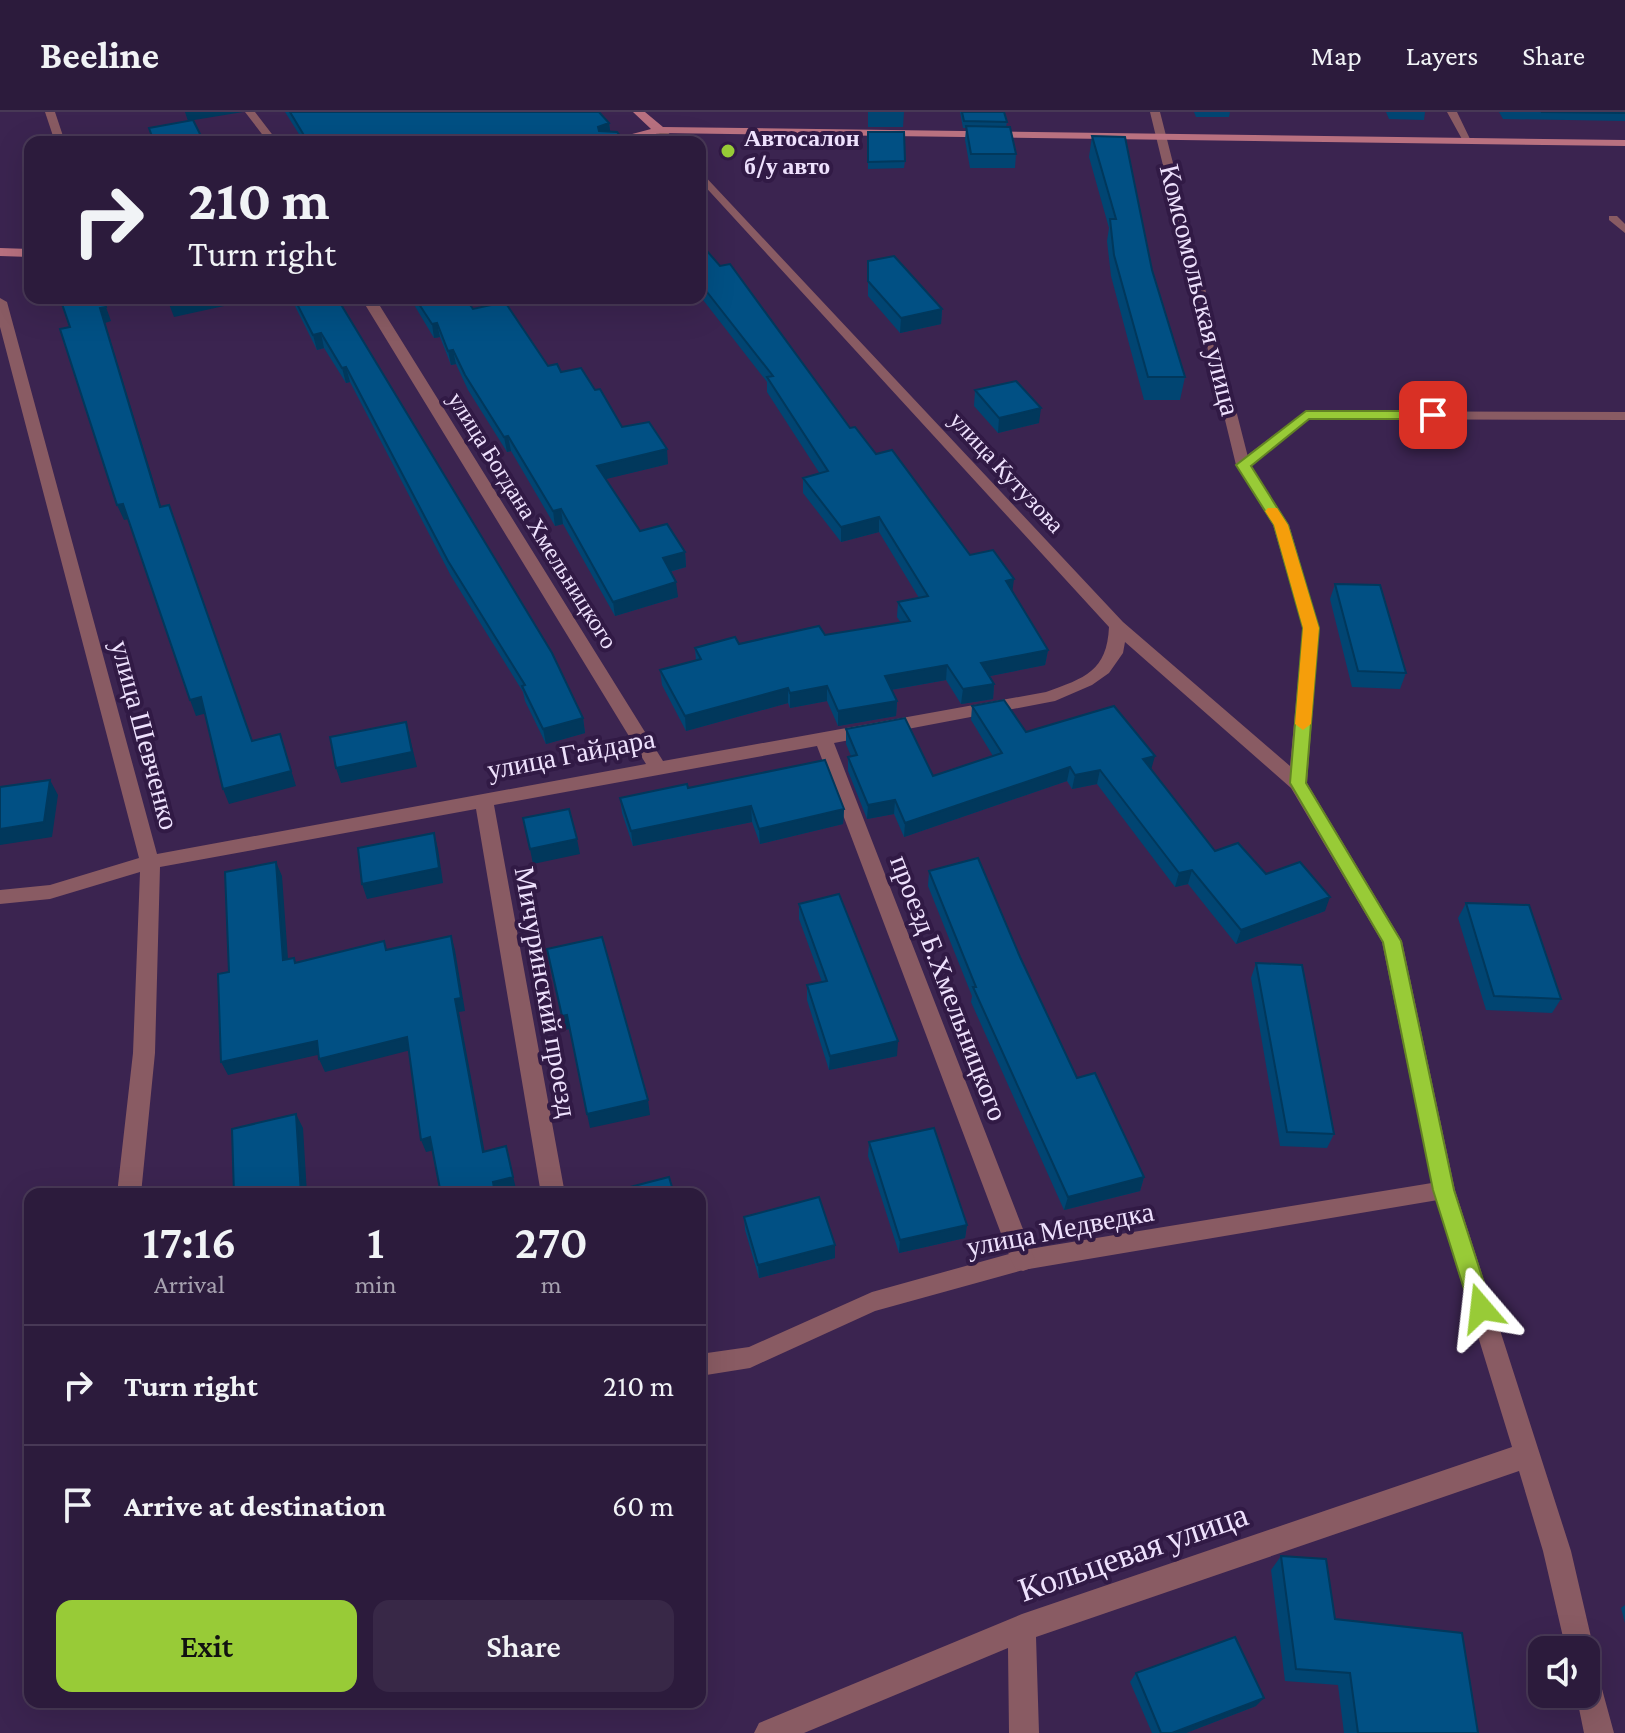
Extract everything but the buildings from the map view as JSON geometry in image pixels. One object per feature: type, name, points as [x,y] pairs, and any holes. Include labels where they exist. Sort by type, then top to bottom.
[{"type":"main road","points":[[638,112],[660,130]]},
{"type":"main road","points":[[634,136],[660,130],[1625,143]]},
{"type":"main road","points":[[0,252],[24,253]]},
{"type":"street","name":"Комсомольская улица","points":[[1155,112],[1243,465],[1281,525],[1311,628],[1298,783]]},
{"type":"street","points":[[1452,112],[1467,139]]},
{"type":"street","points":[[660,130],[666,136]]},
{"type":"street","name":"улица Кутузова","points":[[706,181],[1117,626],[1298,783]]},
{"type":"street","name":"улица Шевченко","points":[[0,302],[150,862],[144,1053],[130,1188]]},
{"type":"street","name":"улица Богдана Хмельницкого","points":[[372,304],[657,767]]},
{"type":"street","name":"улица Гайдара","points":[[0,897],[50,892],[150,862],[1049,697],[1080,686],[1115,653],[1117,626]]},
{"type":"street","name":"проезд Б.Хмельницкого","points":[[823,737],[1023,1260]]},
{"type":"street","points":[[1298,783],[1392,941],[1444,1190],[1557,1551],[1577,1636]]},
{"type":"street","name":"Мичуринский проезд","points":[[484,799],[552,1188]]},
{"type":"street","name":"Кольцевая улица","points":[[769,1733],[1022,1628],[1527,1455]]},
{"type":"street","points":[[1022,1628],[1024,1733]]},
{"type":"street","points":[[1593,1708],[1599,1733]]},
{"type":"lane","points":[[50,112],[58,136]]},
{"type":"lane","points":[[250,112],[268,136]]},
{"type":"lane","points":[[1613,218],[1625,230]]},
{"type":"lane","points":[[1243,465],[1306,415],[1625,416]]},
{"type":"lane","name":"улица Медведка","points":[[706,1364],[750,1357],[872,1302],[1023,1260],[1444,1190]]},
{"type":"slow traffic","points":[[1272,511],[1281,525],[1311,628],[1303,724]]},
{"type":"place","name":"Автосалон б/у авто","points":[[728,151]]},
{"type":"route","points":[[1433,415],[1306,415],[1243,465],[1281,525],[1311,628],[1298,783],[1392,941],[1444,1190],[1481,1308]]}]
